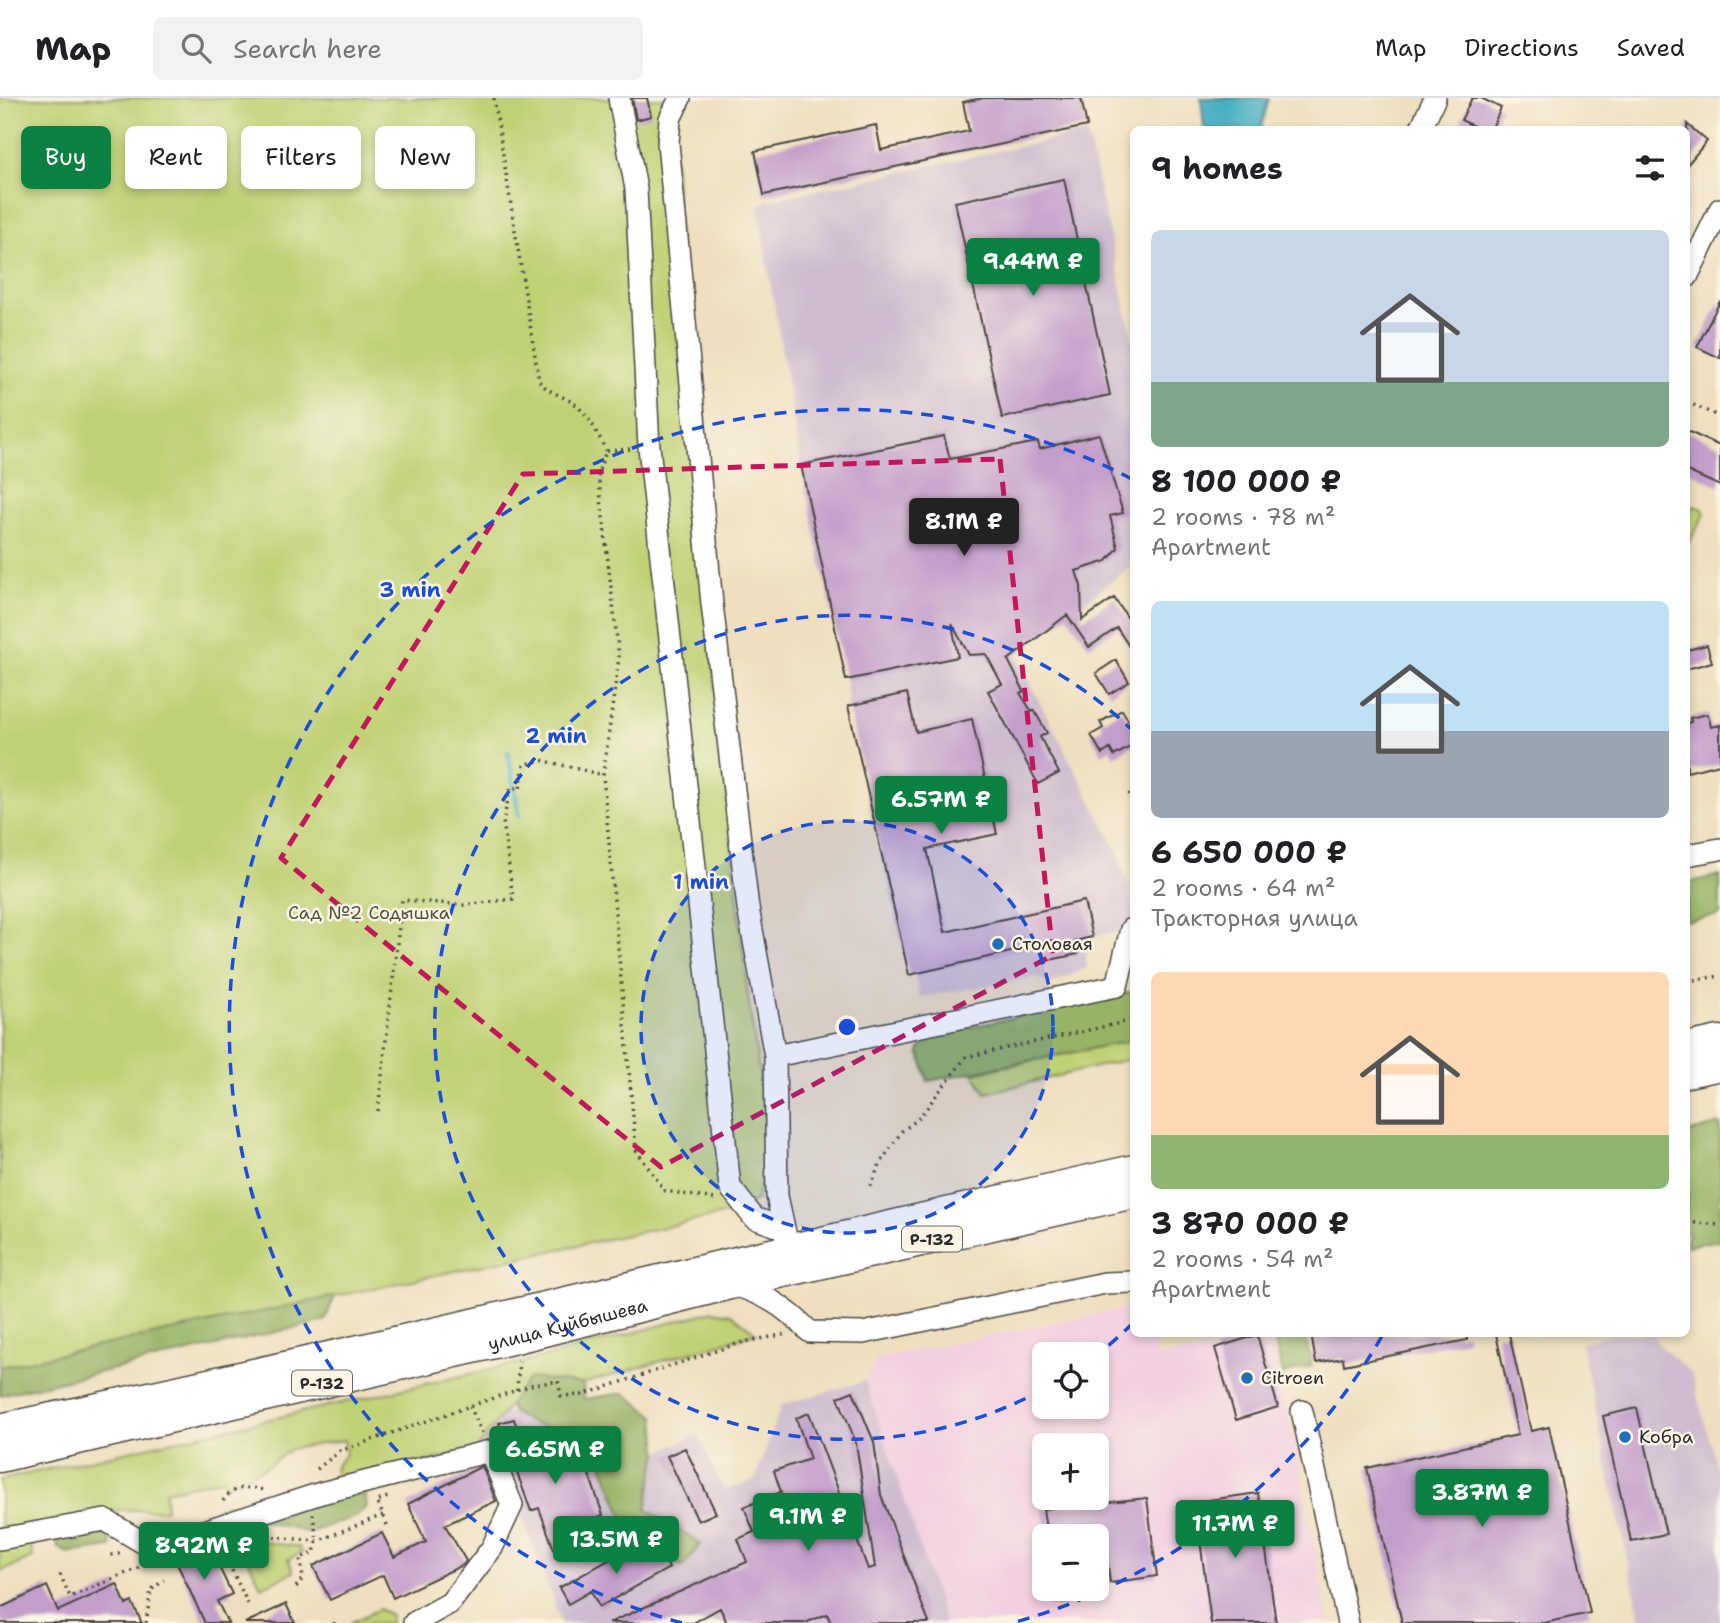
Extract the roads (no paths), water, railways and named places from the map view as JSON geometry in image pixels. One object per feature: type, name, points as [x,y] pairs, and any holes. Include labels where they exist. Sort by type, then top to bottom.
[{"type":"highway","points":[[1690,1047],[1720,1041]]},
{"type":"highway","points":[[1690,1071],[1720,1065]]},
{"type":"highway","name":"улица Куйбышева","points":[[0,1429],[581,1299],[787,1237],[1130,1171]]},
{"type":"highway","name":"улица Куйбышева","points":[[0,1457],[516,1338],[730,1284],[1130,1194]]},
{"type":"street","points":[[619,98],[635,188],[649,447],[730,1187],[754,1219],[787,1237]]},
{"type":"street","points":[[680,98],[670,119],[668,143],[712,604],[748,908],[775,1056],[777,1196],[787,1237]]},
{"type":"street","points":[[1422,126],[1435,98]]},
{"type":"street","points":[[1690,272],[1720,209]]},
{"type":"street","points":[[1690,854],[1720,849]]},
{"type":"street","points":[[775,1056],[1117,986],[1130,933]]},
{"type":"street","points":[[730,1284],[760,1292],[784,1306],[810,1332],[863,1333],[1105,1283],[1130,1282]]},
{"type":"street","points":[[1302,1411],[1348,1623]]},
{"type":"street","points":[[0,1539],[105,1520],[152,1548],[310,1497],[490,1451],[512,1505],[492,1548],[450,1603],[414,1623]]},
{"type":"water","points":[[1201,98],[1269,98],[1262,126],[1204,126]]},
{"type":"waterway","points":[[508,752],[519,815]]},
{"type":"place","name":"Столовая","points":[[998,944]]},
{"type":"place","name":"Citroen","points":[[1247,1378]]},
{"type":"place","name":"Кобра","points":[[1625,1437]]},
{"type":"park label","name":"Сад №2 Содышка","points":[[369,913]]}]
